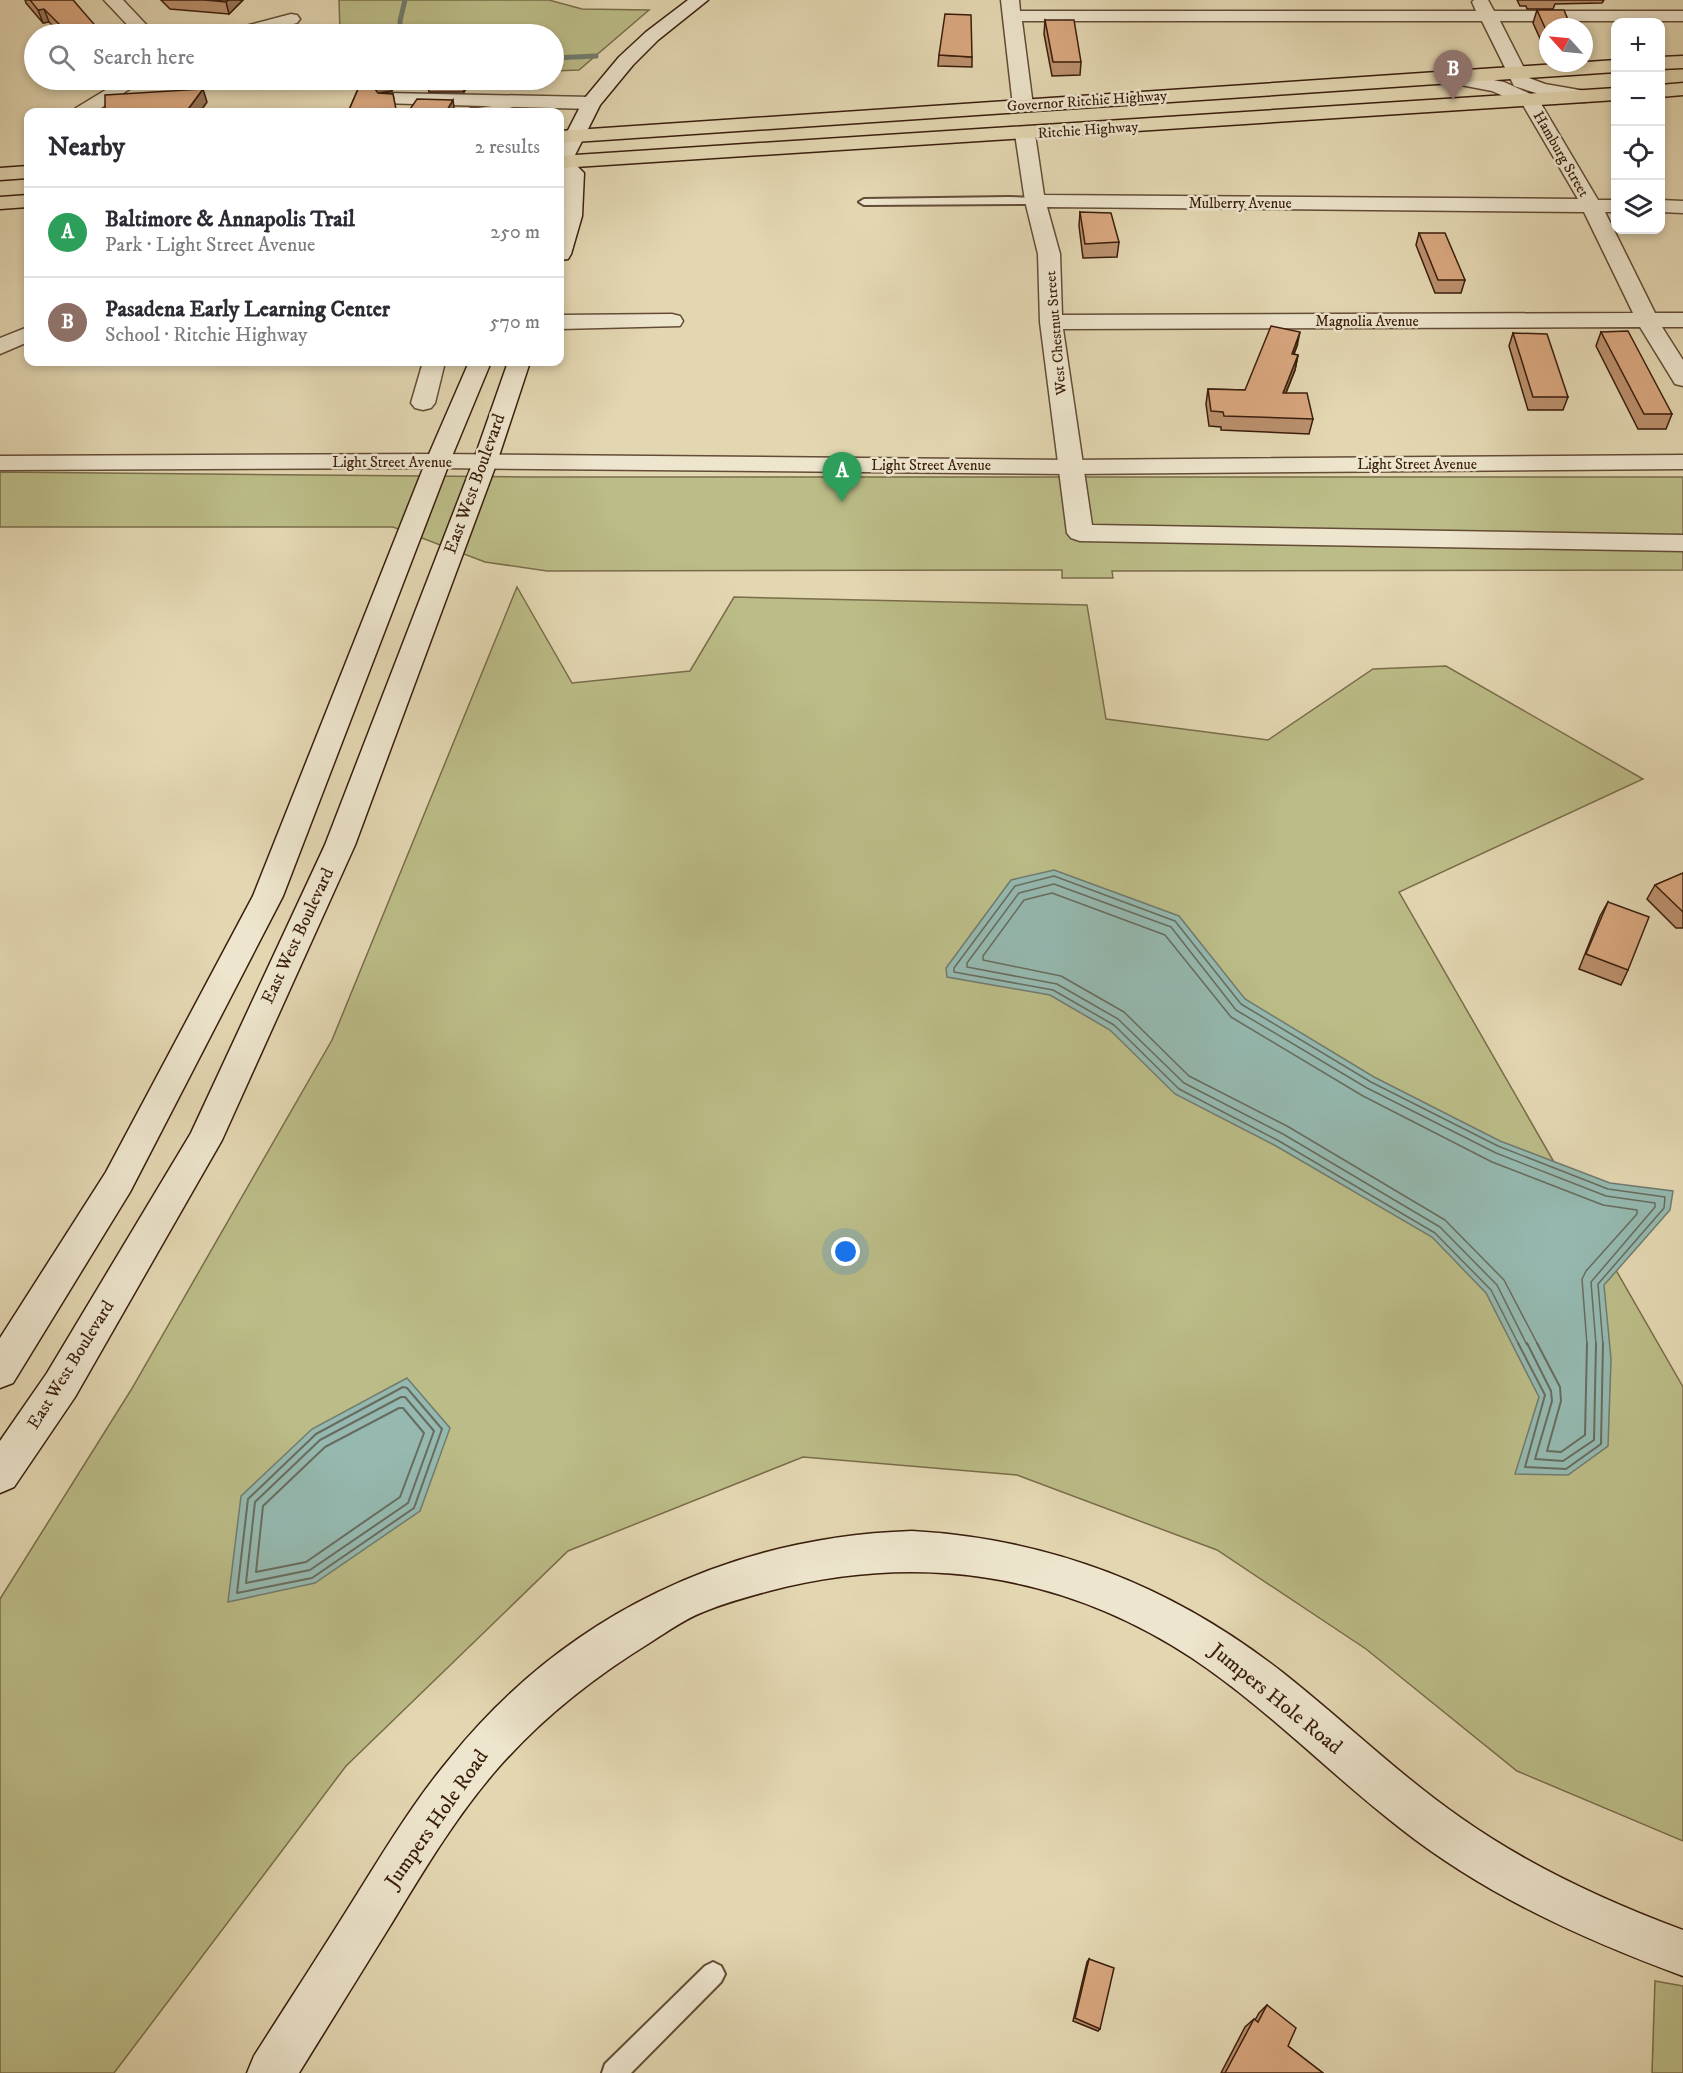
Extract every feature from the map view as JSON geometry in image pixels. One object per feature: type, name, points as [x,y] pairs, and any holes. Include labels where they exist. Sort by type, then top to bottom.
[{"type":"highway","points":[[1665,63],[1683,62]]},
{"type":"highway","name":"Governor Ritchie Highway","points":[[567,137],[1611,66]]},
{"type":"highway","points":[[1665,91],[1683,89]]},
{"type":"highway","points":[[1025,134],[1026,122],[1041,113],[1206,93]]},
{"type":"highway","name":"Ritchie Highway","points":[[564,163],[1611,94]]},
{"type":"highway","points":[[837,144],[995,122],[1023,106]]},
{"type":"highway","points":[[0,174],[24,172]]},
{"type":"highway","points":[[0,203],[24,201]]},
{"type":"street","points":[[113,0],[136,24]]},
{"type":"street","points":[[567,137],[591,103],[626,61],[699,0]]},
{"type":"street","points":[[1480,0],[1516,72]]},
{"type":"street","points":[[1023,106],[1011,8],[1491,18],[1683,16]]},
{"type":"street","points":[[273,24],[291,19]]},
{"type":"street","name":"Hamburg Street","points":[[1516,72],[1521,82],[1542,89],[1584,96]]},
{"type":"street","name":"Hamburg Street","points":[[1447,77],[1497,86],[1530,100],[1591,205],[1647,320],[1683,379]]},
{"type":"street","points":[[89,108],[118,90]]},
{"type":"street","points":[[387,99],[591,103]]},
{"type":"street","name":"West Chestnut Street","points":[[1025,134],[1035,201],[1049,254],[1051,322],[1080,533],[1683,543]]},
{"type":"street","points":[[564,166],[574,173],[572,216],[564,241]]},
{"type":"street","name":"Mulberry Avenue","points":[[1035,201],[1611,206]]},
{"type":"street","points":[[1665,206],[1683,207]]},
{"type":"street","name":"Magnolia Avenue","points":[[1051,322],[1683,320]]},
{"type":"street","points":[[564,322],[672,321]]},
{"type":"street","points":[[0,347],[24,336]]},
{"type":"street","points":[[423,402],[433,366]]},
{"type":"street","points":[[0,1371],[118,1182],[268,896],[438,461],[478,366]]},
{"type":"street","name":"East West Boulevard","points":[[0,1474],[61,1385],[205,1140],[340,845],[485,462],[518,366]]},
{"type":"street","name":"Light Street Avenue","points":[[0,464],[438,461],[1070,467],[1683,462]]},
{"type":"street","name":"Jumpers Hole Road","points":[[271,2073],[450,1794],[495,1738],[548,1687],[605,1645],[681,1600],[738,1579],[804,1562],[870,1552],[923,1551],[988,1558],[1044,1569],[1147,1610],[1201,1638],[1250,1672],[1373,1778],[1445,1835],[1525,1885],[1632,1935],[1683,1953]]},
{"type":"lane","points":[[496,108],[509,106],[520,100]]},
{"type":"lane","name":"Mulberry Avenue","points":[[864,202],[1035,201]]},
{"type":"lane","points":[[614,2073],[713,1974]]},
{"type":"green space","points":[[339,0],[549,0],[582,9],[649,10],[579,70],[564,71],[564,24],[340,24]]},
{"type":"green space","points":[[0,472],[526,477],[1683,477],[1683,570],[1112,571],[1113,578],[1062,578],[1062,570],[547,571],[485,562],[393,527],[0,527]]},
{"type":"green space","points":[[517,587],[572,683],[690,671],[734,597],[1087,605],[1106,719],[1268,740],[1373,669],[1446,666],[1643,779],[1399,892],[1683,1387],[1683,1841],[1517,1771],[1366,1649],[1217,1550],[1017,1475],[803,1457],[568,1551],[346,1766],[114,2073],[0,2073],[0,1599],[131,1390],[332,1040]]},
{"type":"green space","points":[[1655,1981],[1683,1986],[1683,2073],[1652,2073]]},
{"type":"water","points":[[1054,870],[1179,916],[1245,999],[1374,1077],[1500,1141],[1610,1183],[1673,1191],[1670,1210],[1604,1285],[1611,1359],[1608,1446],[1568,1475],[1515,1474],[1539,1397],[1486,1293],[1432,1237],[1276,1146],[1175,1094],[1110,1030],[1050,995],[947,977],[946,968],[1011,880]]},
{"type":"water","points":[[407,1378],[450,1428],[420,1511],[315,1583],[228,1602],[241,1496],[312,1429]]},
{"type":"building","points":[[30,0],[73,0],[94,24],[59,24],[44,9],[38,10]]},
{"type":"building","points":[[205,0],[228,0],[226,2]]},
{"type":"building","points":[[1537,10],[1564,10],[1567,18],[1541,18]]},
{"type":"building","points":[[945,14],[971,15],[972,57],[939,55]]},
{"type":"building","points":[[1045,20],[1074,20],[1081,62],[1053,62]]},
{"type":"building","points":[[202,90],[189,108],[105,108],[105,95]]},
{"type":"building","points":[[358,90],[376,90],[378,93],[393,94],[396,108],[350,108]]},
{"type":"building","points":[[417,99],[453,100],[448,108],[411,108]]},
{"type":"building","points":[[1080,212],[1111,213],[1119,242],[1085,244]]},
{"type":"building","points":[[1419,233],[1445,233],[1465,280],[1438,280]]},
{"type":"building","points":[[1271,326],[1300,332],[1292,354],[1298,355],[1283,393],[1307,393],[1313,419],[1224,416],[1223,412],[1211,411],[1208,389],[1245,390]]},
{"type":"building","points":[[1628,331],[1672,414],[1644,414],[1601,332]]},
{"type":"building","points":[[1513,333],[1547,334],[1568,397],[1533,397]]},
{"type":"building","points":[[1683,873],[1683,912],[1655,885]]},
{"type":"building","points":[[1608,902],[1649,917],[1628,970],[1586,954]]},
{"type":"building","points":[[1089,1959],[1114,1968],[1100,2029],[1075,2018]]},
{"type":"building","points":[[1267,2005],[1296,2028],[1288,2046],[1323,2073],[1225,2073],[1254,2019],[1258,2022]]},
{"type":"waterway","points":[[400,24],[405,0]]},
{"type":"waterway","points":[[564,58],[596,56]]},
{"type":"place","name":"Pasadena Early Learning Center","points":[[1453,100]]},
{"type":"place","name":"Baltimore & Annapolis Trail","points":[[842,502]]}]
